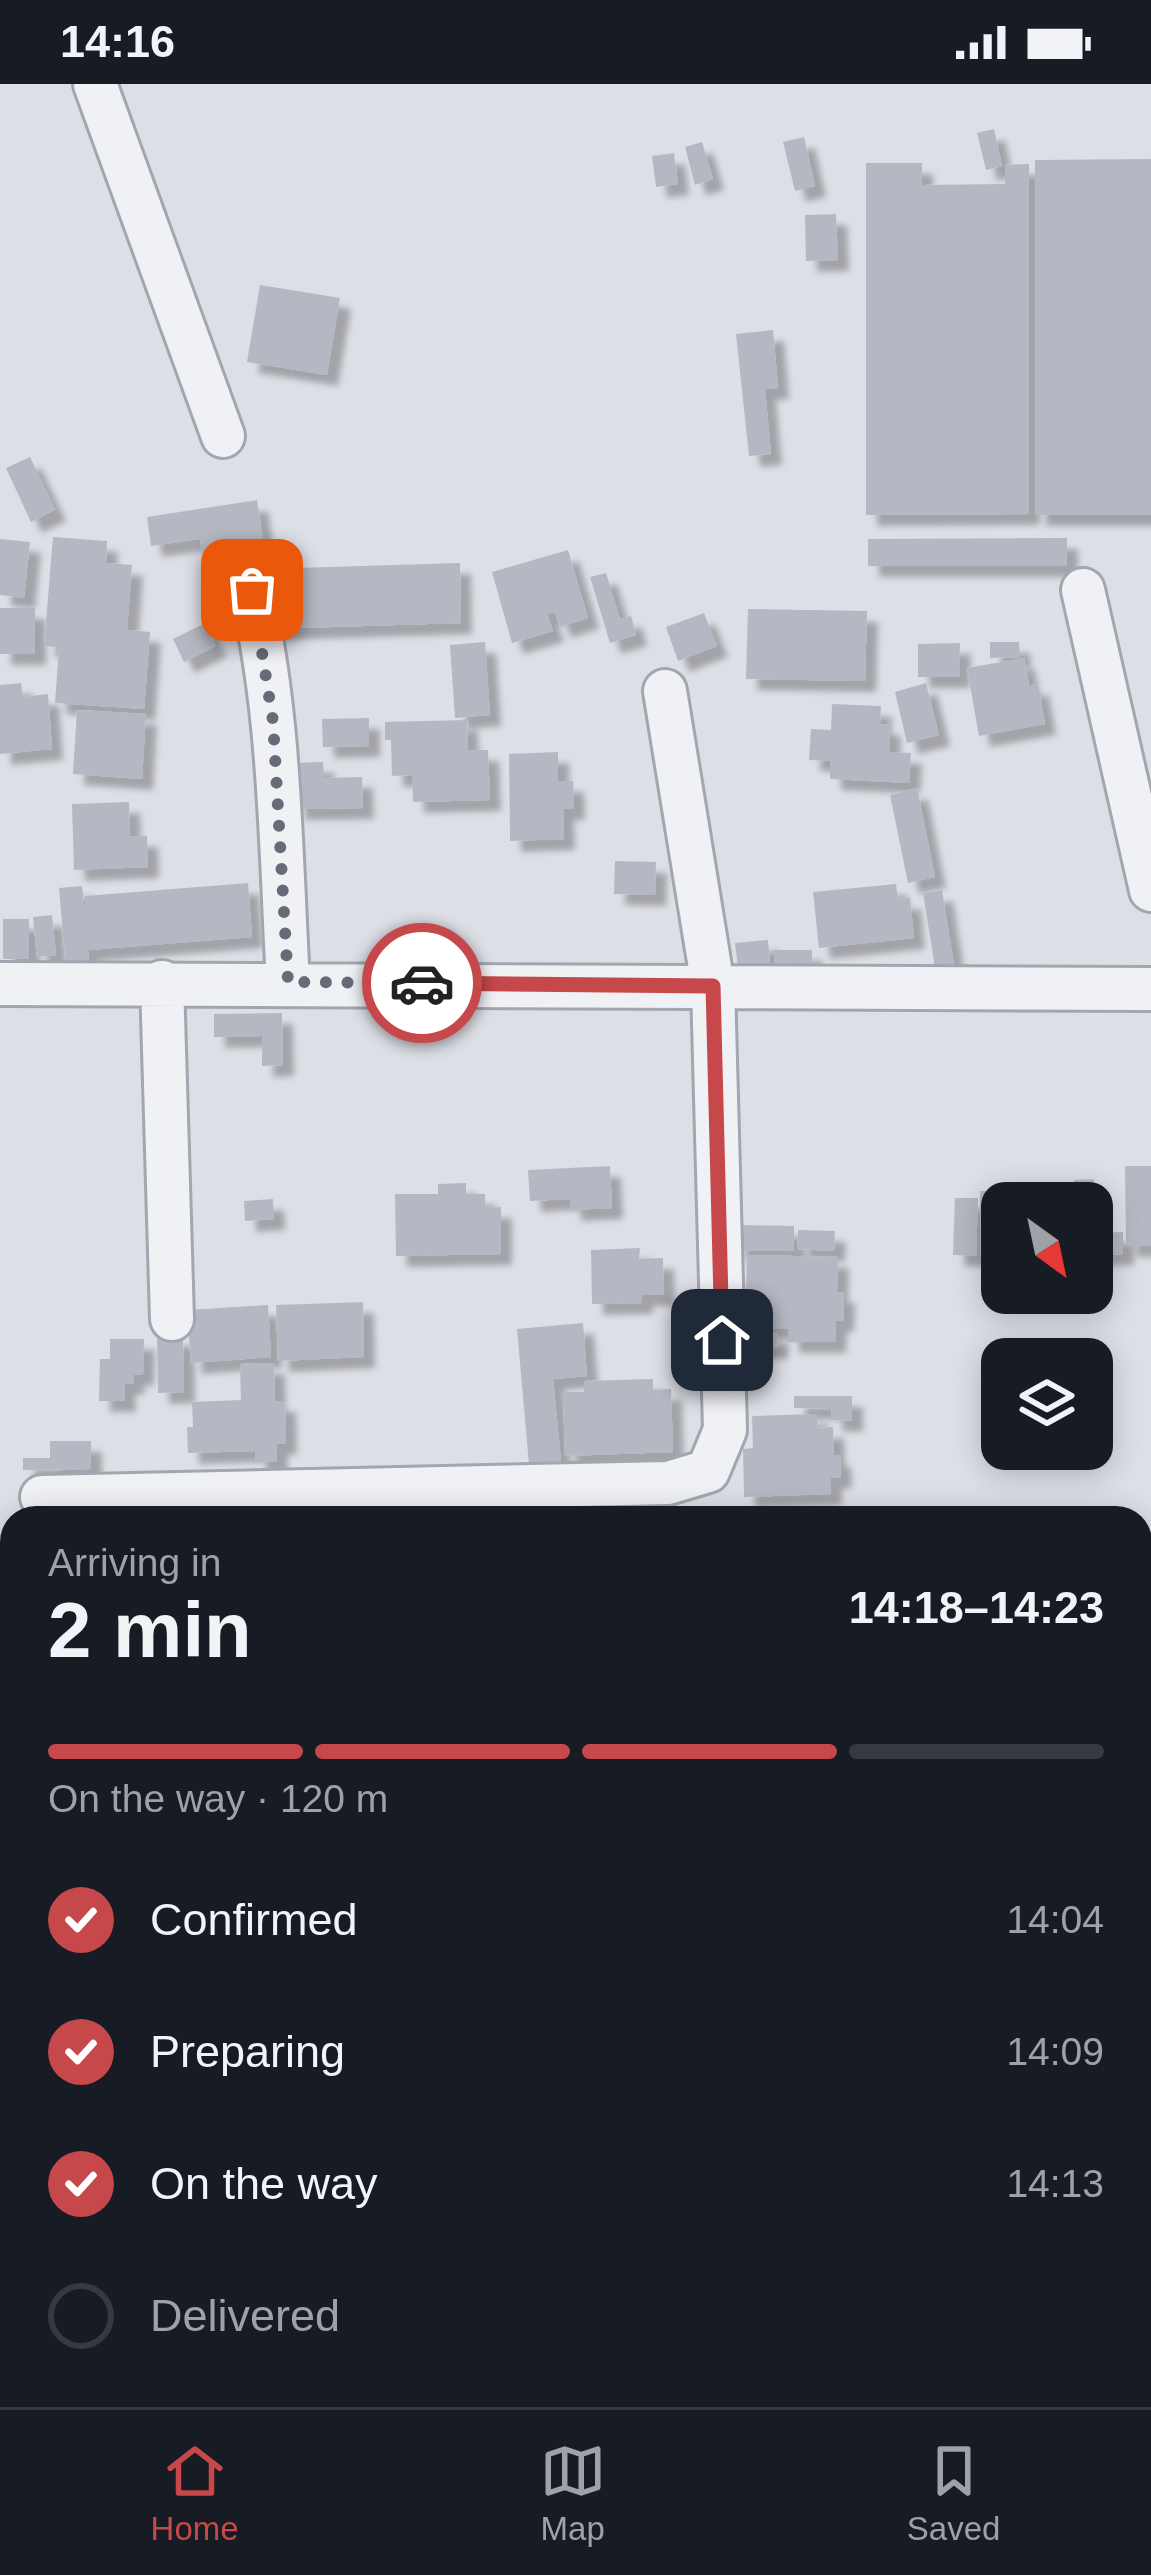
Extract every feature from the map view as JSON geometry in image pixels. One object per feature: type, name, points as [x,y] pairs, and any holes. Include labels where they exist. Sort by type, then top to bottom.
[{"type":"street","points":[[94,84],[223,436]]},
{"type":"street","points":[[245,565],[258,615],[273,721],[288,982]]},
{"type":"street","points":[[1083,590],[1151,890]]},
{"type":"street","points":[[42,1497],[668,1483],[708,1471],[725,1430],[713,986],[665,691]]},
{"type":"street","points":[[162,982],[172,1318]]},
{"type":"street","points":[[0,984],[1151,989]]},
{"type":"building","points":[[994,129],[1002,166],[986,170],[977,133]]},
{"type":"building","points":[[804,137],[815,186],[795,191],[783,142]]},
{"type":"building","points":[[702,142],[713,179],[695,185],[685,147]]},
{"type":"building","points":[[674,153],[678,184],[656,187],[652,156]]},
{"type":"building","points":[[1151,159],[1151,515],[1035,515],[1035,160]]},
{"type":"building","points":[[866,163],[922,163],[922,185],[1005,184],[1005,165],[1029,164],[1029,514],[866,515]]},
{"type":"building","points":[[836,214],[838,260],[806,261],[805,215]]},
{"type":"building","points":[[260,285],[340,298],[327,375],[247,362]]},
{"type":"building","points":[[773,330],[778,388],[765,389],[771,454],[749,456],[736,334]]},
{"type":"building","points":[[30,457],[55,510],[31,522],[6,468]]},
{"type":"building","points":[[257,500],[264,547],[203,556],[200,539],[151,546],[147,517]]},
{"type":"building","points":[[53,537],[107,541],[106,563],[132,565],[127,630],[150,632],[144,709],[55,703],[59,647],[44,646]]},
{"type":"building","points":[[1067,538],[1067,566],[868,566],[868,539]]},
{"type":"building","points":[[0,539],[30,542],[24,598],[0,595]]},
{"type":"building","points":[[568,550],[588,618],[560,627],[555,612],[547,614],[553,631],[512,643],[492,572]]},
{"type":"building","points":[[460,563],[461,623],[266,629],[265,569]]},
{"type":"building","points":[[606,573],[620,619],[631,616],[636,635],[610,643],[590,577]]},
{"type":"building","points":[[0,608],[35,608],[35,654],[0,654]]},
{"type":"building","points":[[748,609],[867,611],[865,681],[746,679]]},
{"type":"building","points":[[704,613],[717,646],[678,661],[666,627]]},
{"type":"building","points":[[205,623],[216,646],[184,662],[173,639]]},
{"type":"building","points":[[485,642],[490,715],[455,718],[450,645]]},
{"type":"building","points":[[990,642],[1019,642],[1020,657],[990,658]]},
{"type":"building","points":[[960,643],[959,677],[918,677],[918,644]]},
{"type":"building","points":[[1024,658],[1029,686],[1038,684],[1045,724],[979,736],[967,668]]},
{"type":"building","points":[[21,683],[23,697],[48,694],[52,749],[0,754],[0,685]]},
{"type":"building","points":[[926,683],[939,735],[907,743],[895,692]]},
{"type":"building","points":[[832,704],[881,706],[880,724],[890,725],[889,752],[911,753],[909,783],[830,779],[830,761],[809,760],[811,729],[831,730]]},
{"type":"building","points":[[77,710],[146,714],[142,779],[73,774]]},
{"type":"building","points":[[369,718],[369,746],[323,747],[322,719]]},
{"type":"building","points":[[467,720],[468,750],[488,750],[490,800],[413,802],[412,775],[392,776],[391,740],[385,740],[385,722]]},
{"type":"building","points":[[558,752],[558,781],[573,781],[574,809],[563,809],[564,839],[510,841],[509,754]]},
{"type":"building","points":[[323,762],[324,778],[362,777],[363,808],[294,809],[293,763]]},
{"type":"building","points":[[917,788],[935,877],[908,883],[890,795]]},
{"type":"building","points":[[129,802],[130,836],[147,836],[148,867],[74,870],[72,804]]},
{"type":"building","points":[[615,861],[656,862],[655,895],[614,894]]},
{"type":"building","points":[[248,883],[252,937],[88,950],[89,965],[66,968],[59,888],[82,886],[85,913],[85,896]]},
{"type":"building","points":[[896,884],[898,899],[910,898],[914,938],[819,948],[813,892]]},
{"type":"building","points":[[942,890],[954,965],[935,968],[923,893]]},
{"type":"building","points":[[52,915],[56,955],[37,957],[33,917]]},
{"type":"building","points":[[3,919],[29,919],[29,959],[3,959]]},
{"type":"building","points":[[768,940],[770,965],[738,968],[735,943]]},
{"type":"building","points":[[774,950],[812,950],[812,970],[774,970]]},
{"type":"building","points":[[282,1013],[283,1065],[262,1066],[262,1036],[214,1037],[214,1014]]},
{"type":"building","points":[[610,1166],[612,1208],[570,1210],[570,1199],[530,1201],[528,1170]]},
{"type":"building","points":[[1125,1166],[1151,1166],[1151,1246],[1126,1246]]},
{"type":"building","points":[[466,1183],[466,1194],[485,1194],[485,1208],[501,1207],[501,1254],[396,1256],[395,1194],[438,1194],[438,1184]]},
{"type":"building","points":[[955,1198],[978,1198],[976,1256],[953,1255]]},
{"type":"building","points":[[273,1199],[274,1219],[245,1221],[244,1201]]},
{"type":"building","points":[[734,1225],[794,1226],[794,1251],[734,1251]]},
{"type":"building","points":[[798,1230],[835,1231],[834,1251],[797,1249]]},
{"type":"building","points":[[1113,1232],[1123,1232],[1123,1254],[1113,1254]]},
{"type":"building","points":[[640,1248],[639,1259],[663,1258],[664,1295],[642,1295],[642,1303],[592,1304],[591,1250]]},
{"type":"building","points":[[747,1255],[838,1257],[837,1292],[844,1292],[843,1321],[836,1321],[835,1342],[788,1342],[788,1329],[745,1328]]},
{"type":"building","points":[[363,1302],[364,1357],[278,1361],[276,1305]]},
{"type":"building","points":[[268,1305],[271,1357],[191,1363],[187,1310]]},
{"type":"building","points":[[583,1323],[587,1376],[553,1379],[561,1461],[529,1464],[517,1329]]},
{"type":"building","points":[[742,1333],[778,1333],[777,1348],[742,1348]]},
{"type":"building","points":[[183,1335],[184,1392],[158,1393],[157,1336]]},
{"type":"building","points":[[110,1339],[144,1339],[143,1375],[133,1374],[134,1383],[124,1384],[125,1401],[99,1401],[100,1359],[110,1359]]},
{"type":"building","points":[[274,1363],[275,1401],[285,1401],[286,1443],[277,1444],[277,1461],[255,1462],[255,1451],[188,1453],[192,1402],[241,1400],[240,1364]]},
{"type":"building","points":[[653,1379],[653,1390],[671,1389],[673,1452],[565,1456],[563,1392],[584,1392],[584,1381]]},
{"type":"building","points":[[794,1396],[852,1396],[852,1421],[831,1420],[832,1409],[794,1408]]},
{"type":"building","points":[[817,1414],[817,1428],[833,1427],[834,1456],[840,1455],[841,1477],[831,1478],[831,1494],[744,1497],[743,1449],[753,1448],[752,1416]]},
{"type":"building","points":[[50,1441],[91,1441],[91,1469],[23,1470],[23,1458],[50,1458]]},
{"type":"way so far","points":[[252,590],[273,721],[288,982],[422,983]]},
{"type":"route","points":[[422,983],[713,986],[722,1340]]}]
